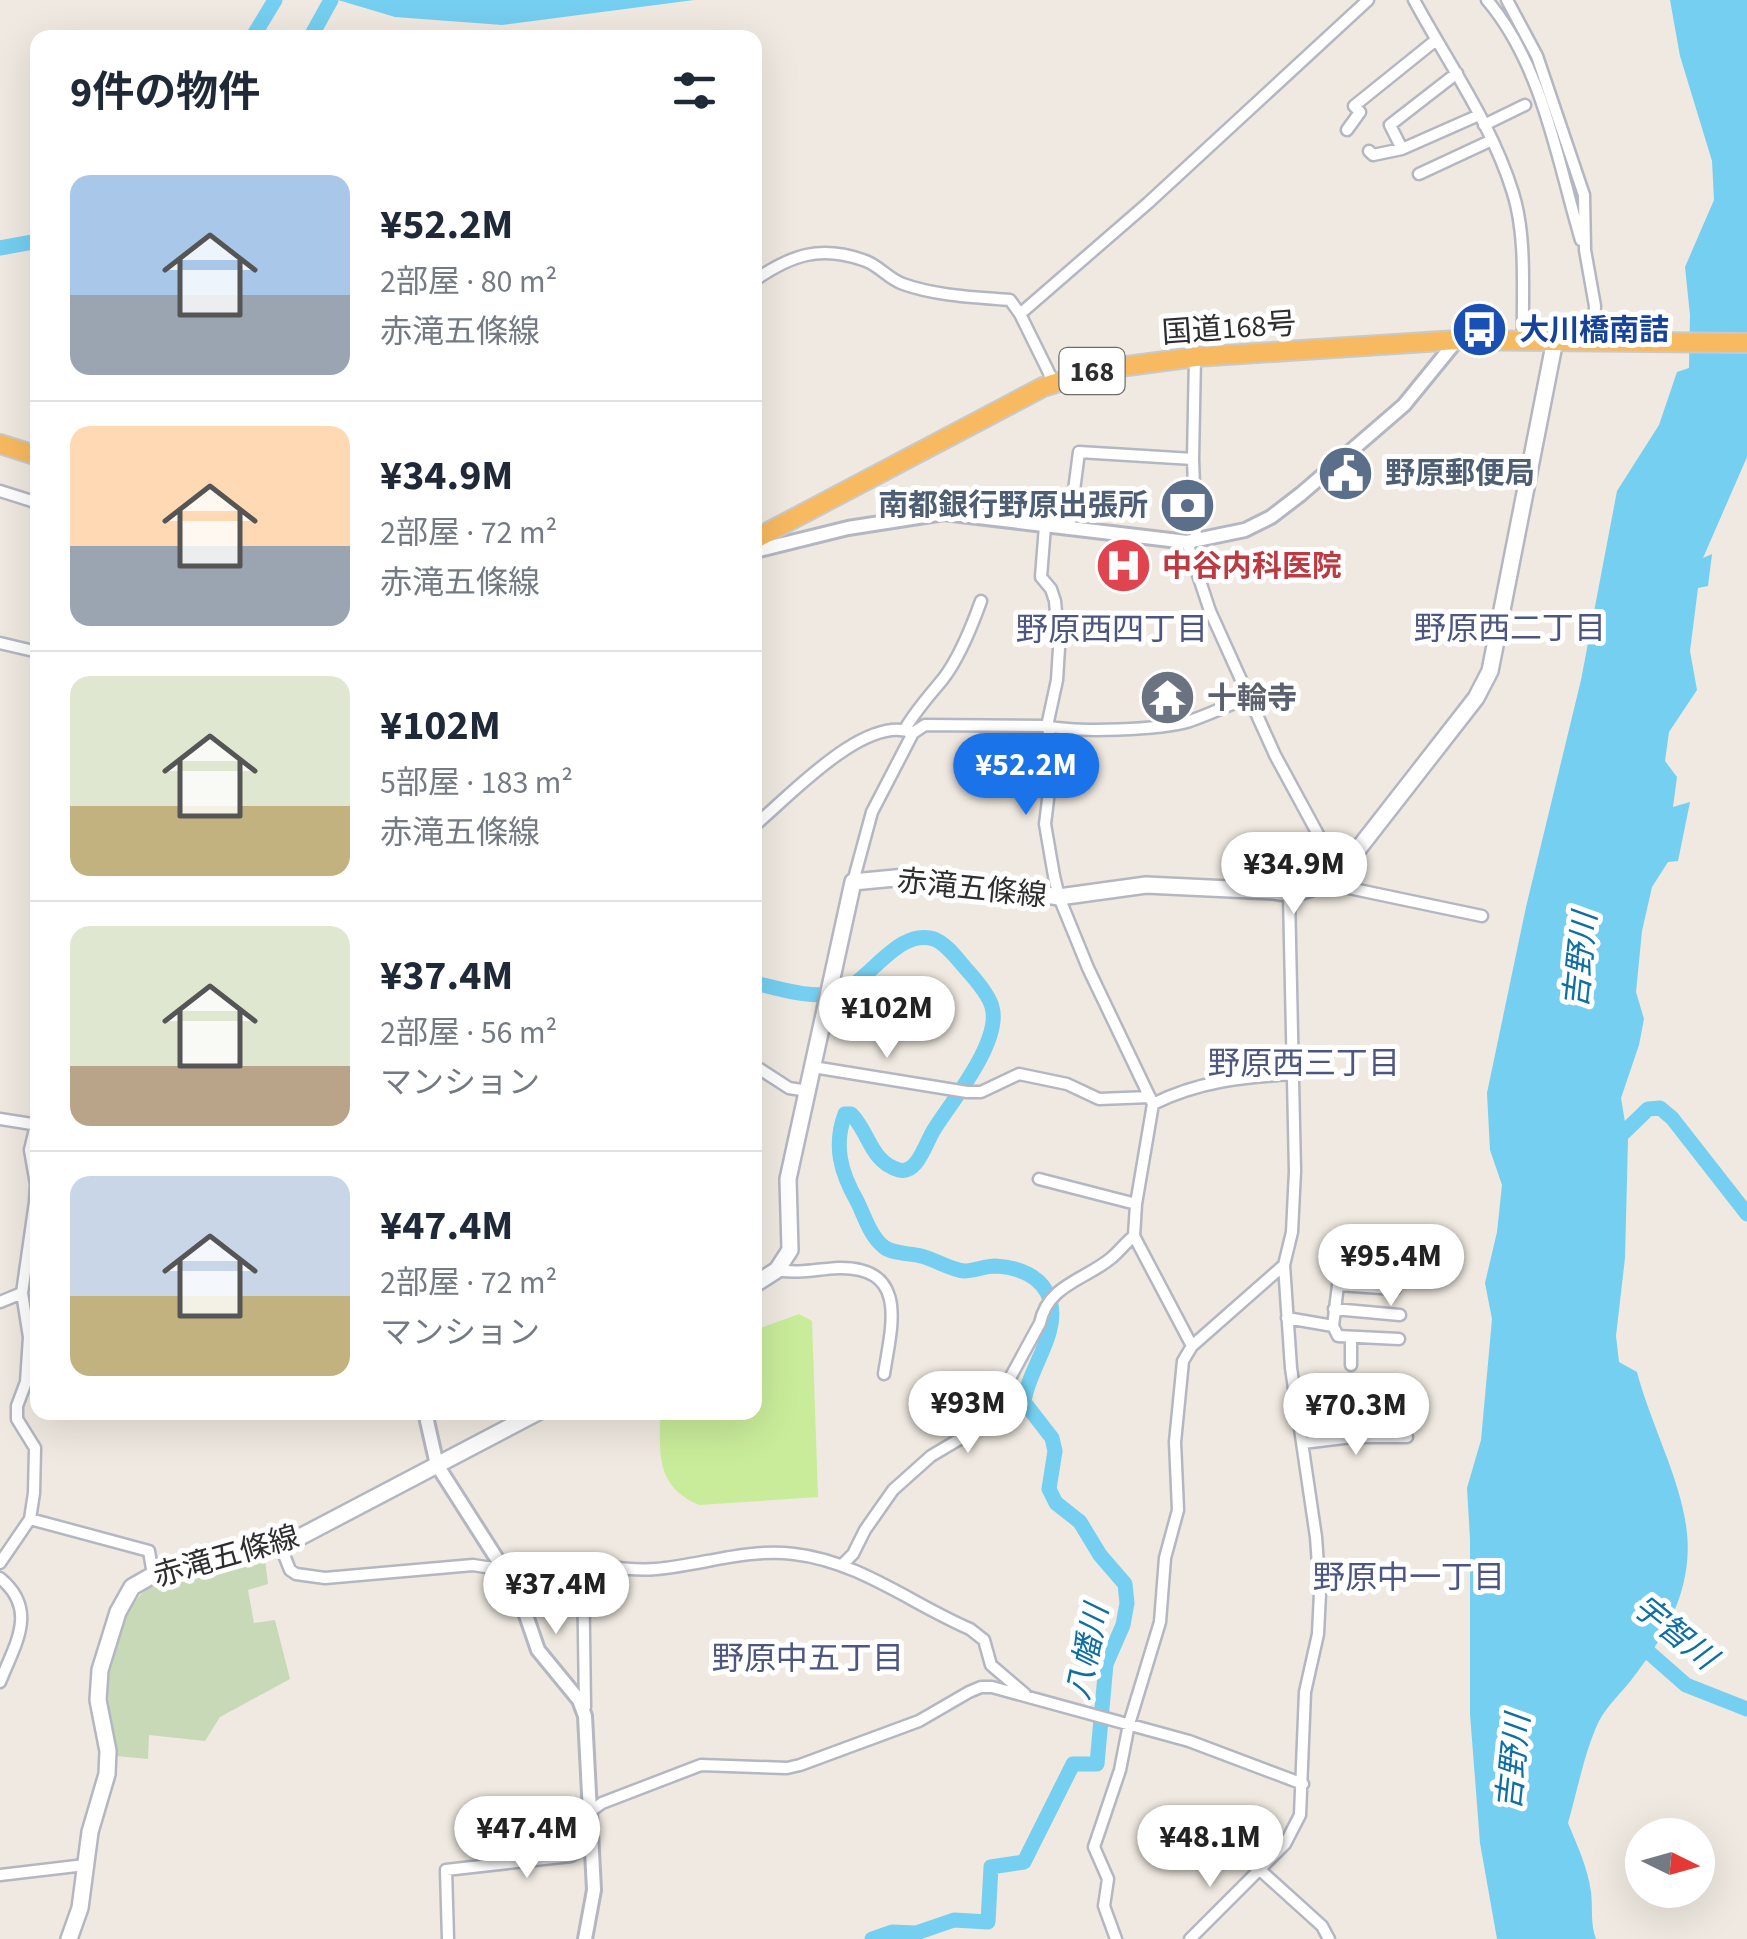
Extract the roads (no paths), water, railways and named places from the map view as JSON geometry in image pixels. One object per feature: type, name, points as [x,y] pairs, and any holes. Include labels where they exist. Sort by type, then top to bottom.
[{"type":"highway","name":"国道168号","points":[[762,536],[1054,383],[1097,370],[1196,357],[1457,340],[1747,342]]},
{"type":"highway","points":[[0,444],[30,453]]},
{"type":"main road","name":"赤滝五條線","points":[[777,1270],[790,1250],[792,1234],[786,1192],[853,882],[916,876],[1059,898],[1156,884],[1273,890],[1289,895],[1331,878],[1352,857],[1476,698],[1490,671],[1556,340]]},
{"type":"main road","points":[[762,1280],[777,1270]]},
{"type":"main road","name":"赤滝五條線","points":[[69,1939],[80,1908],[90,1832],[108,1762],[98,1700],[104,1653],[132,1587],[152,1575],[227,1561],[280,1545],[523,1420]]},
{"type":"street","points":[[1020,314],[1163,190],[1368,0]]},
{"type":"street","points":[[1414,0],[1492,140],[1514,196],[1523,340]]},
{"type":"street","points":[[1488,0],[1524,57],[1538,94],[1584,250],[1595,306],[1596,340]]},
{"type":"street","points":[[1507,0],[1537,56],[1576,166],[1584,195],[1584,250]]},
{"type":"street","points":[[1347,130],[1360,112],[1354,106],[1436,40]]},
{"type":"street","points":[[1402,149],[1390,126],[1457,72]]},
{"type":"street","points":[[1369,151],[1374,155],[1402,149],[1525,105]]},
{"type":"street","points":[[1419,174],[1492,140]]},
{"type":"street","points":[[762,276],[798,254],[815,252],[865,260],[899,283],[946,296],[1010,300],[1054,383]]},
{"type":"street","points":[[762,549],[848,528],[944,513],[1192,541],[1245,530],[1271,518],[1404,404],[1457,340]]},
{"type":"street","points":[[1196,357],[1192,541],[1210,611],[1326,849],[1325,870],[1344,887],[1482,916]]},
{"type":"street","points":[[1068,529],[1079,452],[1193,459]]},
{"type":"street","points":[[0,491],[30,500]]},
{"type":"street","points":[[1045,526],[1041,577],[1055,601],[1058,648],[1057,680],[1047,726],[1052,754],[1046,824],[1059,898],[1152,1100],[1134,1236],[1192,1346]]},
{"type":"street","points":[[853,882],[872,812],[923,699],[945,676],[982,601]]},
{"type":"street","points":[[0,643],[30,650]]},
{"type":"street","points":[[762,819],[791,796],[802,779],[837,754],[888,730],[909,731],[925,725],[1047,726],[1064,730],[1186,722],[1249,697]]},
{"type":"street","points":[[1190,1939],[1285,1844],[1295,1828],[1303,1784],[1304,1692],[1318,1634],[1320,1593],[1284,1265],[1292,1232],[1296,1171],[1289,895]]},
{"type":"street","points":[[814,1067],[961,1092],[980,1092],[1019,1074],[1067,1084],[1099,1099],[1152,1100],[1206,1082],[1293,1074]]},
{"type":"street","points":[[762,1071],[789,1088],[808,1091]]},
{"type":"street","points":[[0,1119],[30,1124]]},
{"type":"street","points":[[1039,1179],[1136,1204]]},
{"type":"street","points":[[843,1564],[854,1554],[865,1530],[893,1490],[931,1456],[984,1424],[1047,1304],[1066,1283],[1113,1257],[1134,1236]]},
{"type":"street","points":[[0,1563],[30,1519],[36,1462],[35,1448],[17,1419],[17,1406],[26,1382],[29,1336],[22,1293],[30,1237]]},
{"type":"street","points":[[1116,1939],[1104,1906],[1108,1879],[1094,1847],[1120,1770],[1129,1724],[1160,1622],[1165,1558],[1178,1510],[1174,1456],[1183,1361],[1192,1346],[1284,1265]]},
{"type":"street","points":[[777,1270],[801,1274],[841,1268],[880,1280],[892,1298],[893,1316],[884,1374]]},
{"type":"street","points":[[1397,1270],[1396,1289],[1338,1285],[1333,1326],[1338,1336],[1398,1340]]},
{"type":"street","points":[[0,1302],[22,1293]]},
{"type":"street","points":[[1334,1309],[1400,1315]]},
{"type":"street","points":[[1287,1318],[1333,1326]]},
{"type":"street","points":[[1351,1337],[1351,1364]]},
{"type":"street","points":[[1380,1388],[1380,1420]]},
{"type":"street","points":[[1297,1406],[1380,1406]]},
{"type":"street","points":[[427,1420],[438,1465],[518,1592],[538,1650],[570,1687],[586,1716]]},
{"type":"street","points":[[1303,1442],[1407,1437]]},
{"type":"street","points":[[30,1519],[148,1551],[152,1575]]},
{"type":"street","points":[[280,1545],[290,1570],[324,1578],[473,1565],[496,1570],[549,1562],[652,1570],[743,1555],[790,1553],[843,1564],[980,1635],[991,1664],[1025,1694]]},
{"type":"street","points":[[583,1563],[594,1890],[585,1939]]},
{"type":"street","points":[[0,1578],[12,1588],[22,1620],[0,1682]]},
{"type":"street","points":[[591,1811],[701,1765],[787,1768],[800,1764],[919,1721],[982,1687],[1025,1694],[1189,1741],[1303,1784]]},
{"type":"street","points":[[448,1939],[446,1870],[570,1856],[592,1844]]},
{"type":"street","points":[[0,1875],[85,1866]]},
{"type":"street","points":[[1259,1869],[1322,1926],[1329,1939]]},
{"type":"water","points":[[338,0],[694,0],[502,25],[395,17]]},
{"type":"water","name":"吉野川","points":[[1670,0],[1747,0],[1747,457],[1703,558],[1712,554],[1708,586],[1698,588],[1690,651],[1697,690],[1669,732],[1665,761],[1677,777],[1673,807],[1690,802],[1678,861],[1668,862],[1652,887],[1642,931],[1636,992],[1644,1019],[1621,1098],[1628,1140],[1625,1258],[1616,1336],[1619,1362],[1637,1372],[1677,1487],[1688,1547],[1676,1607],[1645,1662],[1599,1721],[1568,1823],[1587,1874],[1596,1939],[1497,1939],[1480,1843],[1470,1714],[1467,1488],[1481,1440],[1492,1319],[1485,1283],[1497,1232],[1502,1185],[1490,1150],[1487,1093],[1526,907],[1581,680],[1617,491],[1659,425],[1677,372],[1689,368],[1690,315],[1685,267],[1714,200],[1712,161],[1680,56]]},
{"type":"waterway","points":[[257,30],[275,0]]},
{"type":"waterway","points":[[314,30],[331,0]]},
{"type":"waterway","points":[[0,248],[30,242]]},
{"type":"waterway","name":"八幡川","points":[[762,985],[806,994],[837,993],[860,980],[895,949],[920,938],[934,939],[943,945],[985,993],[992,1007],[990,1036],[974,1070],[916,1162],[906,1170],[889,1166],[876,1153],[857,1121],[851,1114],[845,1114],[839,1148],[843,1170],[871,1232],[888,1249],[964,1271],[995,1266],[1012,1268],[1036,1279],[1047,1292],[1051,1326],[1024,1402],[1052,1438],[1055,1451],[1049,1489],[1056,1503],[1080,1522],[1100,1555],[1125,1584],[1123,1625],[1106,1664],[1097,1764],[1073,1764],[1024,1862],[991,1867],[988,1922],[954,1920],[916,1933],[892,1932],[872,1939]]},
{"type":"waterway","points":[[1615,1141],[1648,1109],[1660,1108],[1747,1214]]},
{"type":"waterway","name":"宇智川","points":[[1637,1642],[1686,1685],[1747,1709]]},
{"type":"place","name":"大川橋南詰","points":[[1480,330]]},
{"type":"place","name":"野原郵便局","points":[[1346,473]]},
{"type":"place","name":"南都銀行野原出張所","points":[[1187,505]]},
{"type":"place","name":"中谷内科医院","points":[[1123,566]]},
{"type":"place","name":"十輪寺","points":[[1168,698]]},
{"type":"district","name":"野原西二丁目","points":[[1510,628]]},
{"type":"district","name":"野原西四丁目","points":[[1112,629]]},
{"type":"district","name":"野原西三丁目","points":[[1304,1063]]},
{"type":"district","name":"野原中一丁目","points":[[1409,1577]]},
{"type":"district","name":"野原中五丁目","points":[[808,1658]]}]
